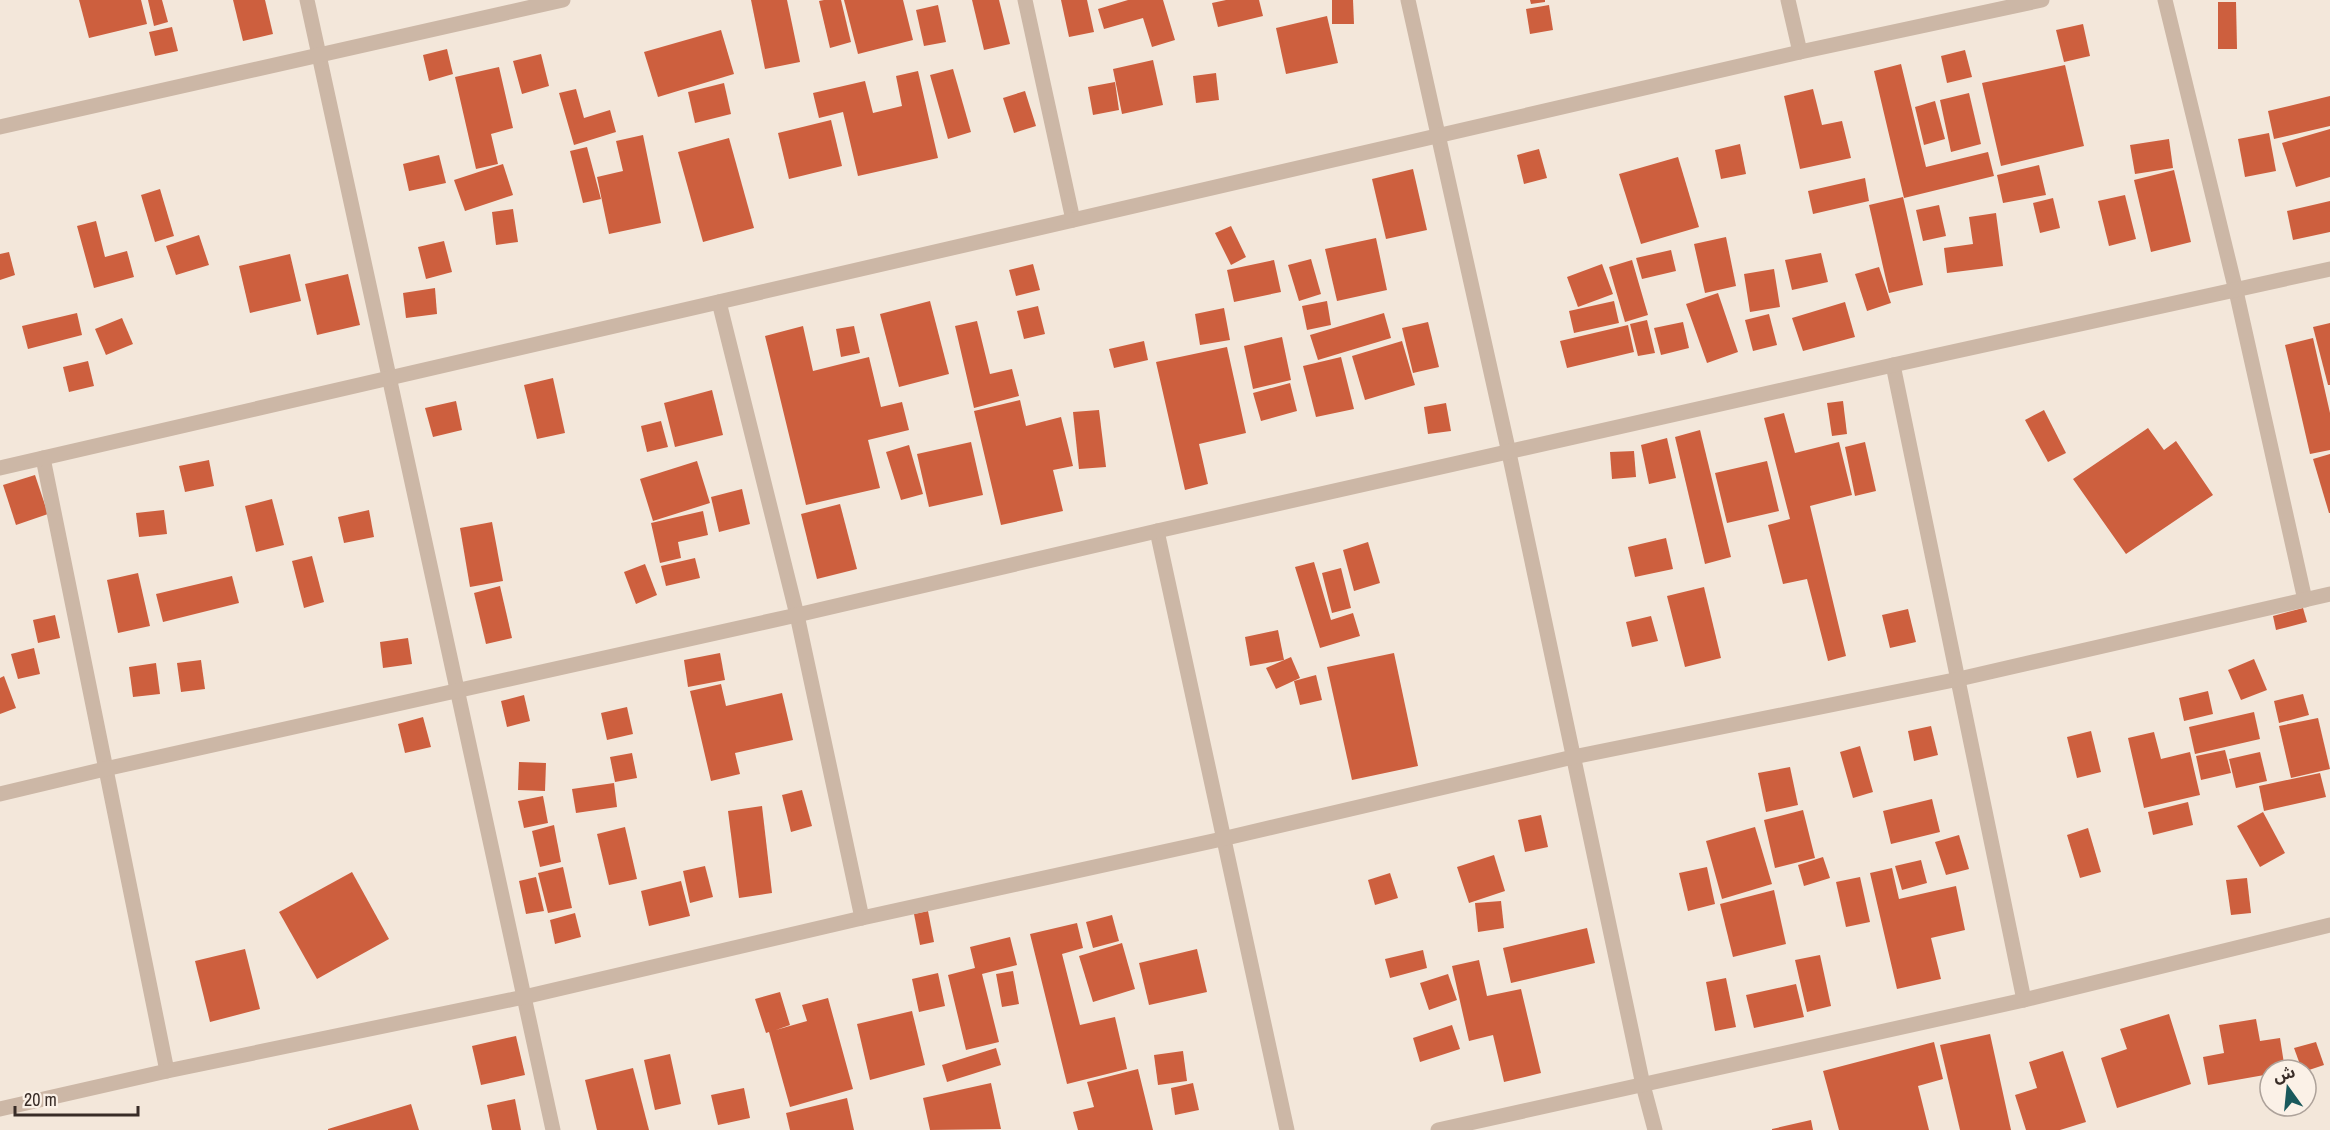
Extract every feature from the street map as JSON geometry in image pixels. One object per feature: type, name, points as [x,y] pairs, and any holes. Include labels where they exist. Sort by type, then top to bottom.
[{"type":"street","points":[[307,0],[553,1130]]},
{"type":"street","points":[[0,128],[563,0]]},
{"type":"street","points":[[1025,0],[1073,220]]},
{"type":"street","points":[[1408,0],[1509,453],[1643,1085],[1655,1130]]},
{"type":"street","points":[[1788,0],[1800,52]]},
{"type":"street","points":[[0,468],[1800,52],[2042,0]]},
{"type":"street","points":[[2164,0],[2236,291],[2305,600]]},
{"type":"street","points":[[0,794],[797,615],[1893,364],[2330,269]]},
{"type":"street","points":[[719,302],[797,615],[862,918]]},
{"type":"street","points":[[1893,364],[2024,1000]]},
{"type":"street","points":[[43,458],[167,1071]]},
{"type":"street","points":[[1157,531],[1222,839],[1287,1130]]},
{"type":"street","points":[[0,1108],[524,997],[1573,757],[1959,679],[2330,594]]},
{"type":"street","points":[[1438,1130],[2024,1000],[2330,925]]},
{"type":"building","points":[[79,0],[141,0],[147,24],[89,38]]},
{"type":"building","points":[[148,0],[162,0],[168,22],[154,26]]},
{"type":"building","points":[[233,0],[265,0],[273,34],[243,41]]},
{"type":"building","points":[[751,0],[787,0],[800,62],[765,69]]},
{"type":"building","points":[[841,0],[851,42],[830,48],[819,1]]},
{"type":"building","points":[[844,0],[903,0],[913,40],[858,54]]},
{"type":"building","points":[[972,0],[999,0],[1010,44],[984,50]]},
{"type":"building","points":[[1061,0],[1087,0],[1094,32],[1069,37]]},
{"type":"building","points":[[1128,0],[1163,0],[1175,40],[1152,47],[1143,18],[1104,29],[1098,9]]},
{"type":"building","points":[[1226,0],[1259,0],[1263,16],[1218,27],[1212,3]]},
{"type":"building","points":[[1332,0],[1353,0],[1354,24],[1332,24]]},
{"type":"building","points":[[1530,0],[1545,0],[1545,2],[1531,4]]},
{"type":"building","points":[[2218,2],[2236,2],[2237,49],[2218,49]]},
{"type":"building","points":[[938,5],[946,42],[924,46],[916,10]]},
{"type":"building","points":[[1549,5],[1553,30],[1530,34],[1526,9]]},
{"type":"building","points":[[1327,16],[1338,63],[1286,74],[1276,28]]},
{"type":"building","points":[[2083,24],[2090,56],[2064,62],[2056,30]]},
{"type":"building","points":[[172,27],[178,51],[155,56],[149,32]]},
{"type":"building","points":[[721,30],[734,74],[658,97],[644,52]]},
{"type":"building","points":[[447,49],[453,74],[429,81],[423,55]]},
{"type":"building","points":[[1965,50],[1972,77],[1947,83],[1941,56]]},
{"type":"building","points":[[541,54],[549,86],[522,94],[513,61]]},
{"type":"building","points":[[1153,60],[1163,105],[1122,114],[1113,69]]},
{"type":"building","points":[[1901,64],[1926,167],[1988,152],[1994,176],[1904,198],[1874,71]]},
{"type":"building","points":[[2065,65],[2084,146],[2001,166],[1982,83]]},
{"type":"building","points":[[499,67],[513,128],[491,134],[498,164],[476,169],[455,77]]},
{"type":"building","points":[[953,69],[971,132],[948,139],[930,75]]},
{"type":"building","points":[[918,71],[938,158],[858,176],[843,112],[819,118],[813,93],[865,81],[873,113],[902,106],[896,76]]},
{"type":"building","points":[[1216,73],[1219,100],[1196,103],[1193,76]]},
{"type":"building","points":[[1115,82],[1119,110],[1093,115],[1088,87]]},
{"type":"building","points":[[724,83],[731,114],[695,123],[688,92]]},
{"type":"building","points":[[576,89],[584,118],[610,110],[616,132],[574,145],[559,93]]},
{"type":"building","points":[[1813,89],[1822,125],[1842,121],[1851,158],[1800,169],[1784,96]]},
{"type":"building","points":[[1025,91],[1036,126],[1014,133],[1003,98]]},
{"type":"building","points":[[1969,93],[1981,144],[1951,152],[1940,100]]},
{"type":"building","points":[[2330,96],[2330,126],[2274,139],[2268,111]]},
{"type":"building","points":[[1935,101],[1945,139],[1924,145],[1915,107]]},
{"type":"building","points":[[831,120],[842,166],[789,179],[778,133]]},
{"type":"building","points":[[2330,129],[2330,177],[2296,187],[2282,143]]},
{"type":"building","points":[[2269,133],[2276,171],[2245,177],[2238,139]]},
{"type":"building","points":[[643,135],[661,223],[609,234],[597,177],[623,171],[616,141]]},
{"type":"building","points":[[729,138],[754,228],[703,242],[678,152]]},
{"type":"building","points":[[2169,139],[2173,168],[2135,174],[2130,145]]},
{"type":"building","points":[[1740,144],[1746,174],[1721,179],[1715,150]]},
{"type":"building","points":[[587,147],[601,199],[583,203],[570,151]]},
{"type":"building","points":[[1539,149],[1547,178],[1524,184],[1517,155]]},
{"type":"building","points":[[439,155],[446,183],[409,191],[403,164]]},
{"type":"building","points":[[1678,157],[1699,227],[1641,244],[1619,174]]},
{"type":"building","points":[[503,164],[513,195],[465,211],[454,180]]},
{"type":"building","points":[[2039,165],[2046,195],[2003,203],[1997,175]]},
{"type":"building","points":[[1413,169],[1427,230],[1386,239],[1372,179]]},
{"type":"building","points":[[2174,170],[2191,242],[2151,252],[2134,180]]},
{"type":"building","points":[[1865,178],[1869,201],[1813,214],[1808,191]]},
{"type":"building","points":[[160,189],[174,236],[155,242],[141,195]]},
{"type":"building","points":[[2125,195],[2136,239],[2109,246],[2098,201]]},
{"type":"building","points":[[1903,197],[1923,285],[1889,293],[1869,205]]},
{"type":"building","points":[[2053,198],[2060,228],[2040,233],[2033,203]]},
{"type":"building","points":[[2330,201],[2330,232],[2293,240],[2287,211]]},
{"type":"building","points":[[1939,205],[1946,236],[1923,241],[1916,210]]},
{"type":"building","points":[[513,209],[518,242],[496,245],[492,212]]},
{"type":"building","points":[[1996,213],[2003,266],[1947,273],[1944,248],[1973,244],[1969,217]]},
{"type":"building","points":[[96,221],[105,257],[127,251],[134,277],[94,288],[77,226]]},
{"type":"building","points":[[1231,226],[1246,257],[1231,265],[1215,233]]},
{"type":"building","points":[[199,235],[209,265],[176,275],[166,246]]},
{"type":"building","points":[[1726,237],[1736,286],[1705,293],[1694,244]]},
{"type":"building","points":[[1376,238],[1387,290],[1337,301],[1325,249]]},
{"type":"building","points":[[444,241],[452,272],[426,279],[418,247]]},
{"type":"building","points":[[1671,250],[1676,271],[1642,279],[1636,258]]},
{"type":"building","points":[[9,252],[15,275],[0,280],[0,254]]},
{"type":"building","points":[[1821,253],[1828,282],[1792,290],[1785,260]]},
{"type":"building","points":[[290,254],[301,301],[250,313],[239,266]]},
{"type":"building","points":[[1311,259],[1321,294],[1299,301],[1288,265]]},
{"type":"building","points":[[1274,260],[1281,292],[1234,302],[1227,270]]},
{"type":"building","points":[[1632,260],[1648,315],[1625,322],[1609,267]]},
{"type":"building","points":[[1033,264],[1040,290],[1016,296],[1009,270]]},
{"type":"building","points":[[1602,264],[1613,294],[1578,307],[1567,277]]},
{"type":"building","points":[[1879,267],[1891,303],[1867,311],[1855,274]]},
{"type":"building","points":[[1774,269],[1780,307],[1750,312],[1744,274]]},
{"type":"building","points":[[348,274],[360,325],[317,335],[305,284]]},
{"type":"building","points":[[435,288],[437,314],[406,318],[403,293]]},
{"type":"building","points":[[1718,293],[1738,352],[1707,363],[1686,304]]},
{"type":"building","points":[[930,301],[949,374],[899,387],[880,314]]},
{"type":"building","points":[[1327,301],[1331,325],[1307,330],[1302,306]]},
{"type":"building","points":[[1614,301],[1619,323],[1574,333],[1569,311]]},
{"type":"building","points":[[1845,302],[1855,337],[1803,351],[1792,318]]},
{"type":"building","points":[[1038,306],[1045,334],[1024,339],[1017,311]]},
{"type":"building","points":[[1224,308],[1230,340],[1200,345],[1195,314]]},
{"type":"building","points":[[77,313],[82,335],[28,349],[22,326]]},
{"type":"building","points":[[1384,313],[1391,338],[1318,360],[1310,335]]},
{"type":"building","points":[[1769,314],[1777,345],[1753,351],[1745,320]]},
{"type":"building","points":[[122,318],[133,344],[106,355],[95,329]]},
{"type":"building","points":[[1647,320],[1655,353],[1638,356],[1630,324]]},
{"type":"building","points":[[977,321],[990,374],[1012,369],[1019,396],[974,408],[955,326]]},
{"type":"building","points":[[1428,322],[1439,367],[1413,373],[1402,328]]},
{"type":"building","points":[[1683,322],[1689,348],[1661,355],[1654,328]]},
{"type":"building","points":[[2330,323],[2330,385],[2328,385],[2313,327]]},
{"type":"building","points":[[1628,325],[1634,352],[1567,368],[1560,341]]},
{"type":"building","points":[[803,326],[813,371],[869,357],[881,407],[902,402],[909,430],[868,440],[880,488],[806,505],[765,336]]},
{"type":"building","points":[[854,326],[860,353],[841,357],[836,329]]},
{"type":"building","points":[[1282,337],[1291,380],[1253,389],[1244,346]]},
{"type":"building","points":[[2313,338],[2330,413],[2330,450],[2310,454],[2285,345]]},
{"type":"building","points":[[1144,341],[1148,360],[1114,368],[1109,349]]},
{"type":"building","points":[[1402,341],[1415,385],[1365,400],[1352,356]]},
{"type":"building","points":[[1227,347],[1246,433],[1199,444],[1208,484],[1185,490],[1156,362]]},
{"type":"building","points":[[1341,357],[1354,409],[1316,417],[1303,366]]},
{"type":"building","points":[[88,361],[94,386],[69,392],[63,367]]},
{"type":"building","points":[[553,378],[565,433],[537,439],[524,385]]},
{"type":"building","points":[[1290,383],[1297,411],[1261,421],[1253,393]]},
{"type":"building","points":[[712,390],[723,435],[675,447],[664,403]]},
{"type":"building","points":[[1020,400],[1026,426],[1061,417],[1073,466],[1053,470],[1063,511],[1001,525],[974,411]]},
{"type":"building","points":[[456,401],[462,430],[433,437],[425,408]]},
{"type":"building","points":[[1843,401],[1847,434],[1832,436],[1827,403]]},
{"type":"building","points":[[1446,403],[1451,431],[1428,434],[1424,407]]},
{"type":"building","points":[[1099,410],[1106,467],[1079,469],[1073,412]]},
{"type":"building","points":[[2044,410],[2066,453],[2048,462],[2025,420]]},
{"type":"building","points":[[1784,413],[1795,453],[1839,442],[1852,495],[1810,506],[1846,656],[1828,661],[1807,579],[1783,584],[1768,525],[1790,519],[1764,418]]},
{"type":"building","points":[[661,421],[668,447],[647,452],[641,426]]},
{"type":"building","points":[[2148,428],[2164,450],[2176,441],[2213,495],[2126,554],[2073,479]]},
{"type":"building","points":[[1700,430],[1731,557],[1705,564],[1675,437]]},
{"type":"building","points":[[1667,438],[1676,478],[1649,484],[1641,445]]},
{"type":"building","points":[[971,442],[983,495],[929,507],[917,454]]},
{"type":"building","points":[[1865,442],[1876,491],[1855,496],[1845,447]]},
{"type":"building","points":[[909,445],[923,494],[901,500],[886,452]]},
{"type":"building","points":[[1634,451],[1636,477],[1612,479],[1610,452]]},
{"type":"building","points":[[2330,454],[2330,513],[2329,513],[2313,459]]},
{"type":"building","points":[[209,460],[214,486],[185,492],[179,466]]},
{"type":"building","points":[[697,461],[710,503],[653,521],[640,479]]},
{"type":"building","points":[[1767,461],[1779,511],[1727,523],[1715,473]]},
{"type":"building","points":[[35,475],[48,514],[16,525],[3,485]]},
{"type":"building","points":[[742,489],[750,524],[719,532],[711,497]]},
{"type":"building","points":[[272,499],[284,545],[256,552],[245,506]]},
{"type":"building","points":[[840,504],[857,569],[817,579],[801,514]]},
{"type":"building","points":[[164,510],[167,534],[139,537],[136,513]]},
{"type":"building","points":[[369,510],[374,537],[344,543],[338,517]]},
{"type":"building","points":[[703,511],[708,535],[678,542],[681,558],[660,563],[651,523]]},
{"type":"building","points":[[492,522],[503,581],[470,587],[460,528]]},
{"type":"building","points":[[1666,538],[1673,569],[1635,577],[1628,547]]},
{"type":"building","points":[[1368,542],[1380,583],[1354,591],[1343,550]]},
{"type":"building","points":[[312,556],[324,602],[304,608],[292,561]]},
{"type":"building","points":[[695,558],[700,578],[666,586],[661,566]]},
{"type":"building","points":[[1314,562],[1331,620],[1353,613],[1360,636],[1320,648],[1295,567]]},
{"type":"building","points":[[645,564],[657,595],[636,604],[624,572]]},
{"type":"building","points":[[1341,568],[1351,608],[1332,613],[1322,573]]},
{"type":"building","points":[[138,573],[150,626],[118,633],[107,580]]},
{"type":"building","points":[[232,576],[239,603],[163,622],[156,594]]},
{"type":"building","points":[[500,586],[512,638],[486,644],[474,593]]},
{"type":"building","points":[[1704,587],[1721,658],[1685,667],[1667,596]]},
{"type":"building","points":[[2303,608],[2307,622],[2276,630],[2273,616]]},
{"type":"building","points":[[1908,609],[1916,642],[1890,648],[1882,615]]},
{"type":"building","points":[[55,615],[60,638],[38,643],[33,620]]},
{"type":"building","points":[[1651,616],[1658,641],[1632,647],[1626,622]]},
{"type":"building","points":[[1278,630],[1284,660],[1250,666],[1245,637]]},
{"type":"building","points":[[408,638],[412,664],[383,668],[380,642]]},
{"type":"building","points":[[34,648],[40,674],[18,679],[11,654]]},
{"type":"building","points":[[720,653],[725,680],[688,687],[684,660]]},
{"type":"building","points":[[1394,653],[1418,766],[1352,780],[1327,667]]},
{"type":"building","points":[[1291,657],[1300,678],[1276,689],[1266,668]]},
{"type":"building","points":[[2254,659],[2267,690],[2241,700],[2228,670]]},
{"type":"building","points":[[201,660],[205,689],[181,692],[177,663]]},
{"type":"building","points":[[156,663],[160,694],[133,697],[129,667]]},
{"type":"building","points":[[1316,675],[1322,700],[1300,705],[1294,681]]},
{"type":"building","points":[[4,676],[16,708],[0,714],[0,678]]},
{"type":"building","points":[[721,684],[726,706],[782,693],[793,740],[735,753],[740,774],[711,781],[690,691]]},
{"type":"building","points":[[2208,691],[2213,714],[2184,721],[2179,698]]},
{"type":"building","points":[[2303,694],[2309,715],[2279,723],[2274,701]]},
{"type":"building","points":[[524,695],[530,721],[507,727],[501,701]]},
{"type":"building","points":[[627,707],[633,734],[607,740],[601,713]]},
{"type":"building","points":[[2254,712],[2260,739],[2195,754],[2189,727]]},
{"type":"building","points":[[423,717],[431,747],[405,753],[398,724]]},
{"type":"building","points":[[2318,718],[2330,769],[2291,778],[2279,726]]},
{"type":"building","points":[[1931,726],[1938,755],[1914,761],[1908,731]]},
{"type":"building","points":[[2091,731],[2101,772],[2077,778],[2067,737]]},
{"type":"building","points":[[2154,732],[2161,759],[2190,752],[2200,795],[2144,808],[2128,738]]},
{"type":"building","points":[[1860,746],[1873,792],[1853,798],[1840,752]]},
{"type":"building","points":[[2225,750],[2231,773],[2201,780],[2196,756]]},
{"type":"building","points":[[2260,752],[2267,781],[2236,788],[2229,759]]},
{"type":"building","points":[[632,753],[637,778],[615,782],[610,757]]},
{"type":"building","points":[[519,762],[546,763],[545,791],[518,790]]},
{"type":"building","points":[[1790,767],[1798,805],[1766,812],[1758,773]]},
{"type":"building","points":[[2320,773],[2326,797],[2264,811],[2259,786]]},
{"type":"building","points":[[614,783],[617,807],[576,813],[572,789]]},
{"type":"building","points":[[802,790],[812,826],[791,832],[782,795]]},
{"type":"building","points":[[543,796],[548,823],[524,828],[518,801]]},
{"type":"building","points":[[1932,799],[1940,832],[1891,844],[1883,811]]},
{"type":"building","points":[[2188,802],[2193,825],[2153,835],[2148,812]]},
{"type":"building","points":[[762,806],[772,893],[739,898],[728,811]]},
{"type":"building","points":[[1803,810],[1815,858],[1775,868],[1764,820]]},
{"type":"building","points":[[2263,812],[2285,853],[2260,867],[2237,826]]},
{"type":"building","points":[[1541,815],[1548,847],[1525,852],[1518,820]]},
{"type":"building","points":[[554,825],[561,862],[540,867],[532,831]]},
{"type":"building","points":[[625,827],[637,879],[609,885],[597,834]]},
{"type":"building","points":[[1755,827],[1772,884],[1722,899],[1706,841]]},
{"type":"building","points":[[2088,828],[2101,872],[2080,878],[2067,835]]},
{"type":"building","points":[[1959,835],[1969,869],[1946,875],[1935,842]]},
{"type":"building","points":[[1494,855],[1505,891],[1469,903],[1457,867]]},
{"type":"building","points":[[1823,857],[1830,878],[1804,886],[1798,865]]},
{"type":"building","points":[[1921,860],[1927,883],[1902,890],[1895,866]]},
{"type":"building","points":[[705,866],[713,897],[690,903],[683,871]]},
{"type":"building","points":[[563,867],[572,908],[548,913],[538,873]]},
{"type":"building","points":[[1707,867],[1715,904],[1688,911],[1679,873]]},
{"type":"building","points":[[1892,868],[1899,899],[1956,886],[1965,930],[1931,938],[1941,979],[1897,989],[1870,873]]},
{"type":"building","points":[[352,872],[389,939],[317,979],[279,912]]},
{"type":"building","points":[[1390,873],[1398,898],[1375,905],[1368,880]]},
{"type":"building","points":[[536,877],[544,911],[526,914],[519,881]]},
{"type":"building","points":[[1860,877],[1870,922],[1846,927],[1836,882]]},
{"type":"building","points":[[2247,878],[2251,913],[2231,915],[2226,880]]},
{"type":"building","points":[[681,881],[690,916],[649,926],[641,891]]},
{"type":"building","points":[[1774,890],[1786,944],[1733,957],[1720,904]]},
{"type":"building","points":[[1501,901],[1504,928],[1478,932],[1475,903]]},
{"type":"building","points":[[928,911],[934,942],[920,945],[914,914]]},
{"type":"building","points":[[575,913],[581,937],[555,944],[550,920]]},
{"type":"building","points":[[1112,915],[1119,941],[1093,948],[1086,922]]},
{"type":"building","points":[[1077,923],[1083,948],[1062,954],[1080,1025],[1115,1017],[1127,1069],[1067,1084],[1030,934]]},
{"type":"building","points":[[1587,928],[1595,963],[1511,983],[1503,948]]},
{"type":"building","points":[[1010,937],[1017,965],[982,974],[999,1042],[966,1050],[948,975],[975,968],[970,947]]},
{"type":"building","points":[[1122,943],[1135,989],[1093,1002],[1079,956]]},
{"type":"building","points":[[245,949],[260,1009],[210,1022],[195,961]]},
{"type":"building","points":[[1197,949],[1207,992],[1149,1005],[1139,963]]},
{"type":"building","points":[[1423,950],[1427,968],[1390,978],[1385,959]]},
{"type":"building","points":[[1820,955],[1831,1006],[1807,1012],[1795,960]]},
{"type":"building","points":[[1479,960],[1487,996],[1521,989],[1541,1073],[1504,1082],[1493,1035],[1469,1041],[1452,966]]},
{"type":"building","points":[[1013,971],[1019,1004],[1002,1007],[996,974]]},
{"type":"building","points":[[938,973],[945,1006],[919,1012],[912,979]]},
{"type":"building","points":[[1448,974],[1457,1000],[1429,1010],[1420,983]]},
{"type":"building","points":[[1726,978],[1736,1027],[1715,1031],[1706,982]]},
{"type":"building","points":[[1796,984],[1804,1017],[1754,1028],[1746,995]]},
{"type":"building","points":[[780,992],[790,1025],[776,1030],[807,1021],[802,1005],[828,998],[853,1089],[790,1107],[769,1032],[766,1033],[755,999]]},
{"type":"building","points":[[912,1011],[925,1065],[870,1080],[857,1024]]},
{"type":"building","points":[[2169,1014],[2191,1084],[2117,1108],[2101,1058],[2127,1049],[2120,1029]]},
{"type":"building","points":[[2256,1019],[2260,1041],[2280,1038],[2283,1058],[2258,1058],[2258,1076],[2208,1085],[2203,1057],[2224,1053],[2219,1025]]},
{"type":"building","points":[[1452,1025],[1460,1049],[1420,1062],[1413,1038]]},
{"type":"building","points":[[1990,1034],[2011,1130],[1960,1130],[1940,1045]]},
{"type":"building","points":[[516,1036],[525,1075],[481,1085],[472,1046]]},
{"type":"building","points":[[1934,1042],[1943,1079],[1918,1086],[1929,1130],[1839,1130],[1823,1071]]},
{"type":"building","points":[[2316,1042],[2324,1065],[2318,1067],[2318,1058],[2298,1058],[2294,1048]]},
{"type":"building","points":[[996,1048],[1001,1065],[947,1082],[942,1065]]},
{"type":"building","points":[[1183,1051],[1187,1081],[1158,1085],[1154,1055]]},
{"type":"building","points":[[2063,1051],[2086,1122],[2060,1130],[2026,1130],[2015,1095],[2037,1088],[2029,1062]]},
{"type":"building","points":[[670,1054],[681,1104],[655,1110],[644,1060]]},
{"type":"building","points":[[633,1068],[649,1130],[597,1130],[585,1080]]},
{"type":"building","points":[[1138,1069],[1153,1130],[1078,1130],[1073,1112],[1094,1107],[1087,1082]]},
{"type":"building","points":[[991,1083],[1001,1129],[930,1130],[923,1098]]},
{"type":"building","points":[[1193,1083],[1199,1110],[1175,1115],[1171,1088]]},
{"type":"building","points":[[744,1088],[750,1118],[718,1125],[711,1095]]},
{"type":"building","points":[[847,1098],[854,1130],[790,1130],[786,1113]]},
{"type":"building","points":[[515,1099],[521,1130],[492,1130],[487,1105]]},
{"type":"building","points":[[411,1104],[419,1130],[328,1130],[328,1129]]},
{"type":"building","points":[[1811,1120],[1813,1130],[1772,1130],[1772,1129]]}]
